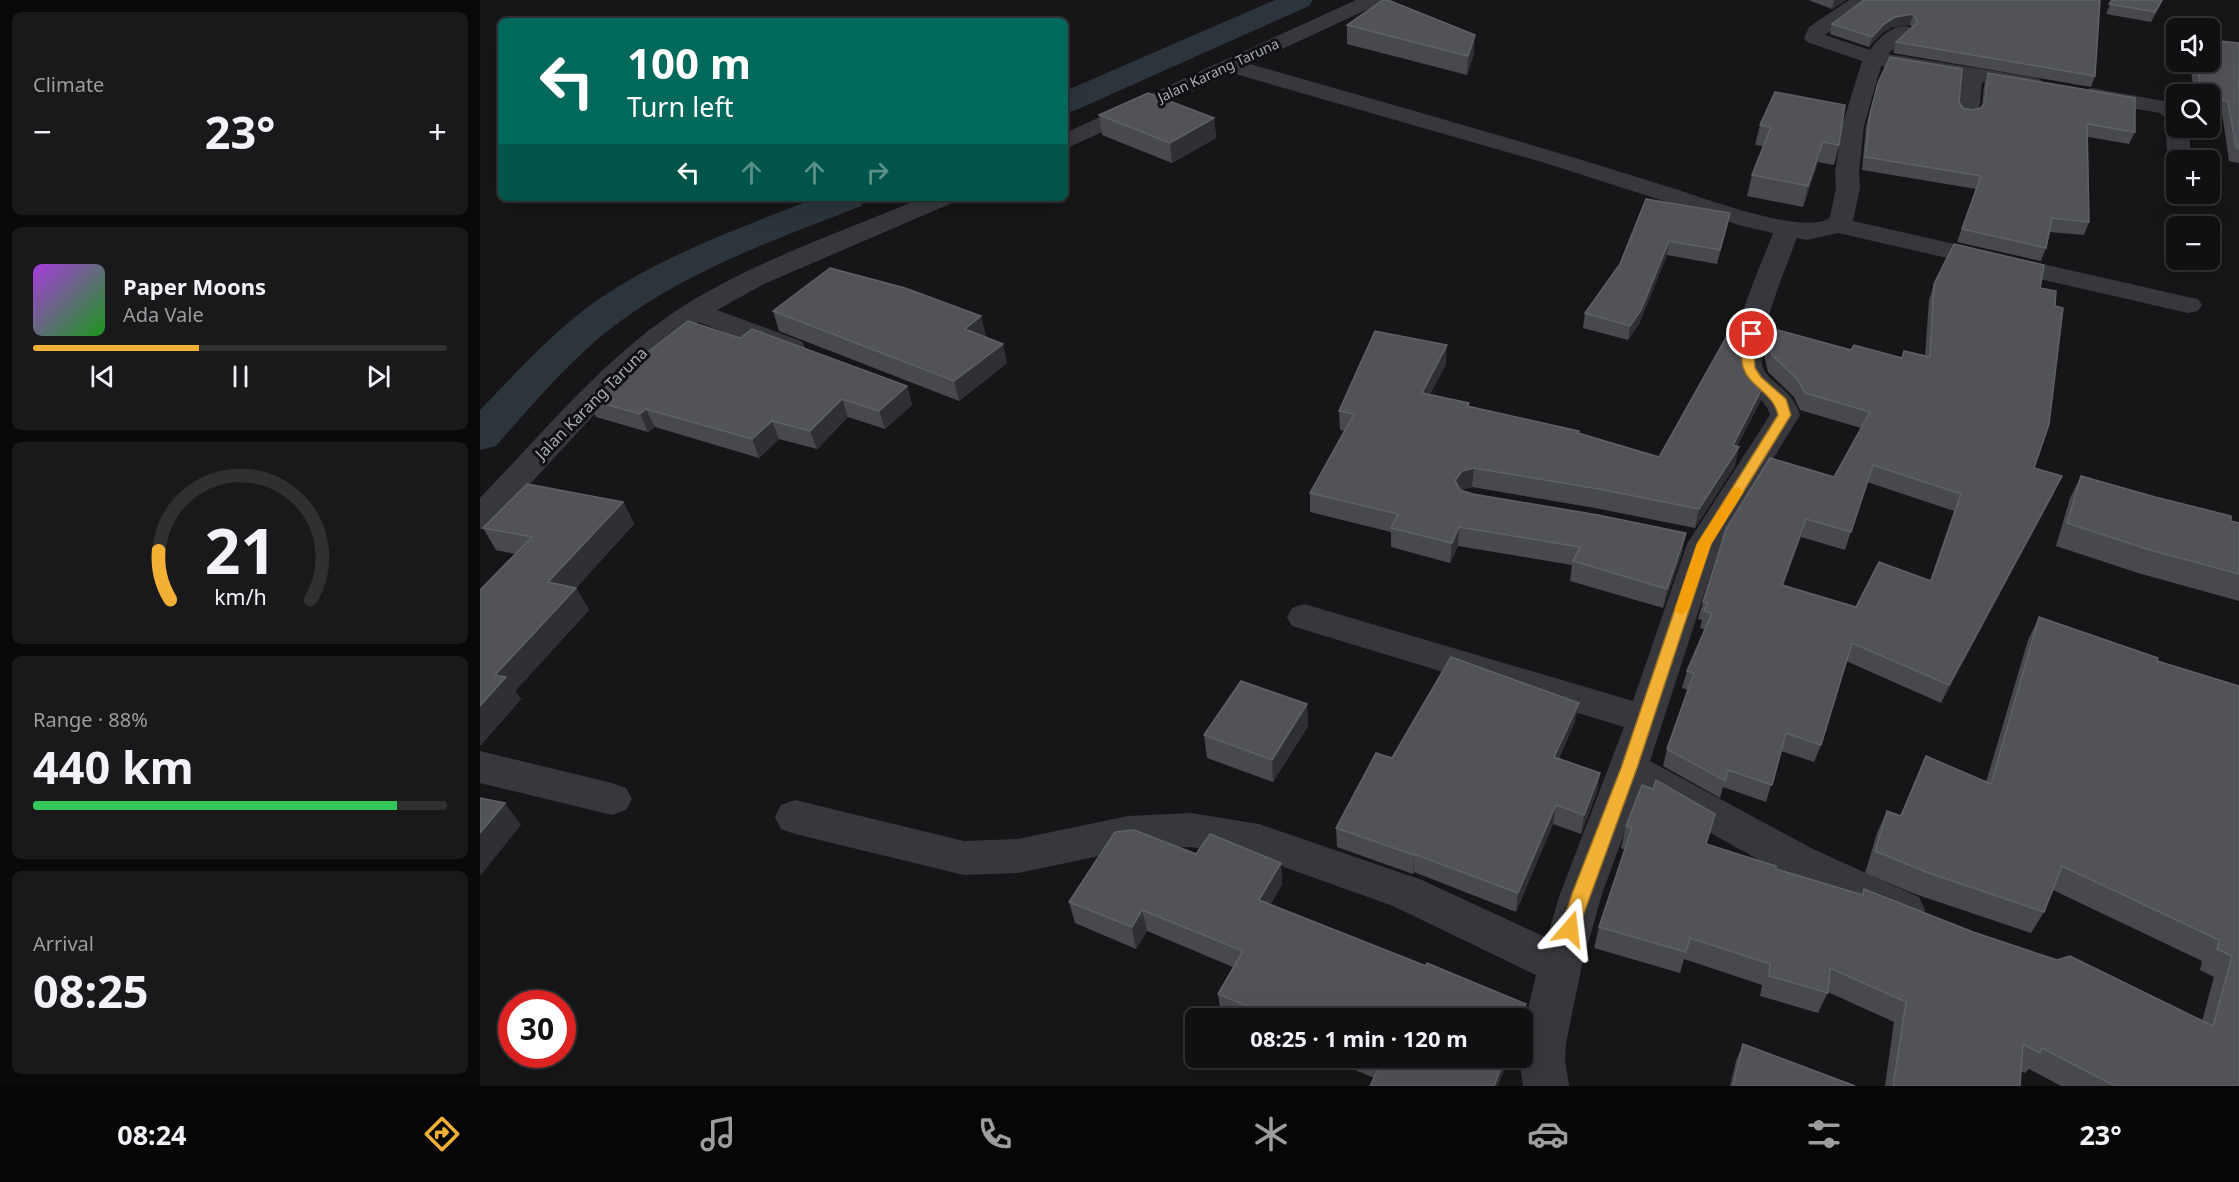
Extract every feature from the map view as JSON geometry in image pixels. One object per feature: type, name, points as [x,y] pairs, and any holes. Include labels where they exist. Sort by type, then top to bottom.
[{"type":"street","name":"Jalan Karang Taruna","points":[[1068,141],[1372,0]]},
{"type":"street","points":[[1862,0],[1816,31],[1813,36],[1823,43],[1874,58],[2054,88]]},
{"type":"street","points":[[1836,225],[1845,210],[1853,126],[1874,58],[1888,42],[1903,31]]},
{"type":"street","points":[[1229,65],[1550,157],[1751,221],[1787,230],[1807,232],[1836,225],[2188,305]]},
{"type":"street","points":[[1968,113],[1972,74]]},
{"type":"street","points":[[2077,92],[2166,108]]},
{"type":"street","name":"Jalan Karang Taruna","points":[[480,518],[618,372],[649,344],[695,311],[755,278],[936,201]]},
{"type":"street","points":[[1546,1086],[1542,1060],[1543,1042],[1560,965],[1581,894],[1629,768],[1704,544],[1785,415],[1781,402],[1757,379],[1748,362],[1756,314],[1787,230]]},
{"type":"street","points":[[695,311],[815,356]]},
{"type":"street","points":[[1671,537],[1704,544]]},
{"type":"street","points":[[1304,617],[1645,719]]},
{"type":"street","points":[[480,767],[612,799]]},
{"type":"street","points":[[1629,768],[1779,854],[1867,895],[1938,923]]},
{"type":"street","points":[[795,817],[964,858],[1018,856],[1128,833],[1191,830],[1259,841],[1407,893],[1560,965]]},
{"type":"building","points":[[1383,0],[1475,35],[1468,56],[1347,25]]},
{"type":"building","points":[[1864,0],[2100,0],[2095,76],[1896,42],[1918,22],[1913,14],[1895,17],[1884,24],[1872,37],[1832,24]]},
{"type":"building","points":[[2112,0],[2162,0],[2155,12],[2109,4]]},
{"type":"building","points":[[2220,41],[2239,43],[2239,149],[2236,148],[2228,101],[2220,100],[2220,84],[2200,84],[2198,72],[2220,72]]},
{"type":"building","points":[[1890,57],[1962,69],[1959,102],[1963,108],[1972,110],[1981,108],[1985,102],[1988,73],[2135,98],[2135,132],[2087,124],[2089,222],[2052,218],[2046,248],[1962,229],[1981,176],[1865,157],[1870,114],[1878,83]]},
{"type":"building","points":[[1775,92],[1845,105],[1839,145],[1823,142],[1808,186],[1752,175],[1771,127],[1760,125]]},
{"type":"building","points":[[1148,93],[1214,118],[1170,143],[1099,115]]},
{"type":"building","points":[[1646,199],[1730,213],[1720,250],[1669,241],[1641,310],[1630,326],[1585,313],[1620,264]]},
{"type":"building","points":[[1954,244],[2044,265],[2040,288],[2056,291],[2055,306],[2063,308],[2049,424],[2034,468],[2062,476],[1949,685],[1852,643],[1821,745],[1786,733],[1772,785],[1728,770],[1725,781],[1667,749],[1694,673],[1687,671],[1712,613],[1704,611],[1707,603],[1703,602],[1726,529],[1770,458],[1834,477],[1870,412],[1805,393],[1798,380],[1772,355],[1768,338],[1773,340],[1778,330],[1851,350],[1854,345],[1902,358],[1904,351],[1930,357],[1934,284]],"holes":[[[1873,465],[1961,494],[1931,581],[1879,562],[1856,607],[1782,585],[1806,519],[1851,532]]]},
{"type":"building","points":[[830,268],[905,288],[981,316],[965,329],[1003,344],[954,381],[773,311]]},
{"type":"building","points":[[688,321],[740,338],[752,329],[907,386],[879,411],[842,399],[810,431],[772,421],[752,439],[646,409],[640,414],[587,399]]},
{"type":"building","points":[[1733,325],[1737,326],[1737,348],[1740,356],[1765,383],[1733,445],[1739,447],[1699,509],[1474,468],[1462,471],[1455,480],[1460,490],[1473,494],[1598,515],[1686,533],[1667,589],[1573,561],[1580,547],[1459,527],[1452,543],[1391,528],[1398,514],[1310,493],[1354,414],[1339,411],[1375,331],[1447,345],[1422,393],[1469,403],[1467,406],[1579,431],[1578,433],[1659,457]]},
{"type":"building","points":[[2081,476],[2231,516],[2231,521],[2239,523],[2239,574],[2150,550],[2067,523]]},
{"type":"building","points":[[527,484],[623,502],[548,582],[576,588],[495,675],[506,677],[480,706],[480,590],[532,537],[483,528]]},
{"type":"building","points":[[2039,617],[2158,658],[2157,661],[2239,686],[2239,1086],[2115,1086],[2042,1048],[2040,1053],[2023,1044],[2020,1086],[1893,1086],[1906,1002],[1830,968],[1828,993],[1769,976],[1770,964],[1690,938],[1686,952],[1599,927],[1632,828],[1626,826],[1642,785],[1653,789],[1656,780],[1715,814],[1706,844],[1776,866],[1776,869],[1863,895],[1864,889],[1973,932],[2057,960],[2070,956],[2213,1026],[2232,956],[2217,949],[2219,940],[2062,866],[2044,912],[1926,872],[1875,851],[1887,811],[1901,816],[1926,756],[1991,784]]},
{"type":"building","points":[[1451,657],[1579,703],[1554,757],[1600,773],[1584,815],[1556,805],[1518,893],[1336,828],[1376,753],[1392,758]]},
{"type":"building","points":[[1241,681],[1307,704],[1272,760],[1204,735]]},
{"type":"building","points":[[480,798],[505,803],[480,833]]},
{"type":"building","points":[[1134,830],[1196,854],[1210,834],[1281,863],[1259,900],[1426,966],[1427,963],[1526,1004],[1524,1008],[1252,1008],[1218,994],[1243,951],[1142,910],[1132,927],[1069,902],[1115,832]]},
{"type":"building","points":[[1743,1044],[1855,1086],[1733,1086]]},
{"type":"building","points":[[1379,1068],[1501,1068],[1494,1086],[1370,1086]]},
{"type":"waterway","points":[[1068,102],[1299,0]]},
{"type":"waterway","points":[[480,436],[565,347],[623,301],[705,257],[841,201]]},
{"type":"slow traffic","points":[[1682,609],[1704,544],[1737,491]]},
{"type":"route","points":[[1570,929],[1629,768],[1704,544],[1785,415],[1781,402],[1749,368],[1748,355],[1752,334]]}]
